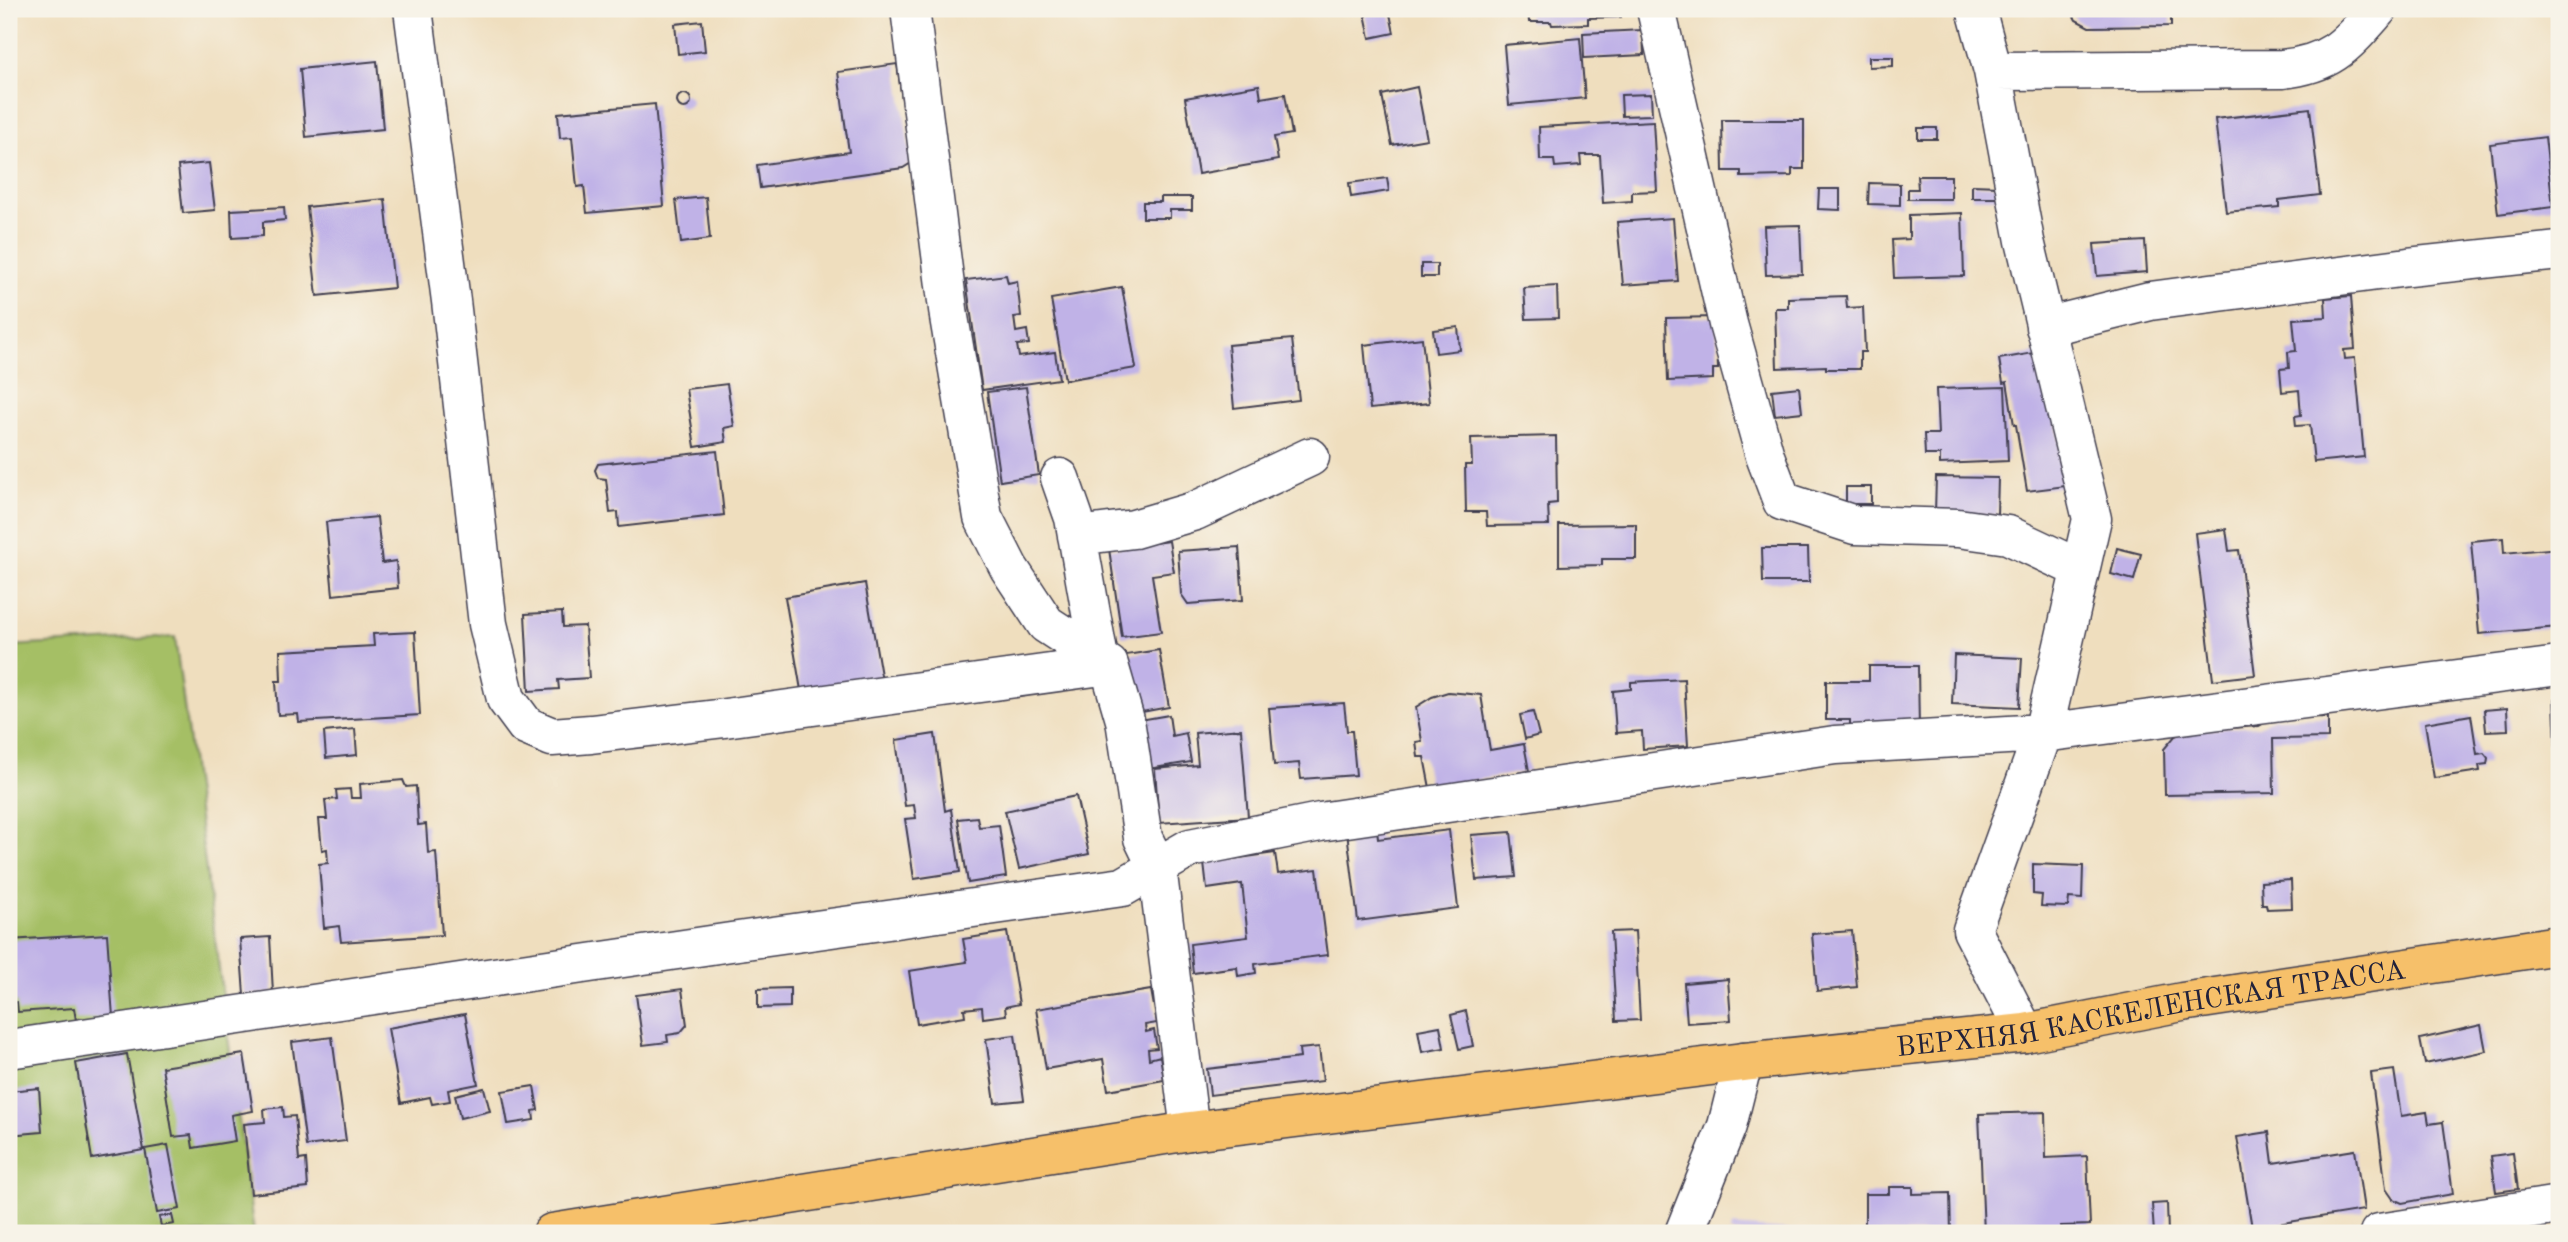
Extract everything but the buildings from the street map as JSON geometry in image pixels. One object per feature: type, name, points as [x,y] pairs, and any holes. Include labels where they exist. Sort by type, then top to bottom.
[{"type":"main road","name":"ВЕРХНЯЯ КАСКЕЛЕНСКАЯ ТРАССА","points":[[552,1233],[1190,1131],[1743,1062],[2025,1033],[2182,1002],[2559,945]]},
{"type":"street","points":[[413,9],[451,301],[488,624],[506,699],[526,726],[552,737],[591,734],[725,718],[1104,662]]},
{"type":"street","points":[[911,9],[949,317],[983,517],[1009,568],[1046,624],[1104,662]]},
{"type":"street","points":[[1656,9],[1728,324],[1765,456],[1782,502],[1856,525],[1958,527],[2008,535],[2080,569]]},
{"type":"street","points":[[1976,9],[1993,71],[2025,241],[2092,519],[2043,733],[1972,930],[2025,1033]]},
{"type":"street","points":[[1993,71],[2282,69],[2308,66],[2333,55],[2378,9]]},
{"type":"street","points":[[2045,327],[2150,301],[2408,267],[2559,251]]},
{"type":"street","points":[[1077,536],[1134,529],[1195,511],[1310,457]]},
{"type":"street","points":[[1060,478],[1074,518],[1104,662],[1125,720],[1143,838],[1157,867],[1190,1131]]},
{"type":"street","points":[[9,1049],[1123,887],[1189,848],[1334,820],[1835,745],[2043,733],[2559,666]]},
{"type":"street","points":[[1684,1233],[1727,1126],[1743,1062]]},
{"type":"street","points":[[2379,1233],[2559,1205]]},
{"type":"green space","points":[[175,637],[254,1233],[9,1233],[9,646]]}]
